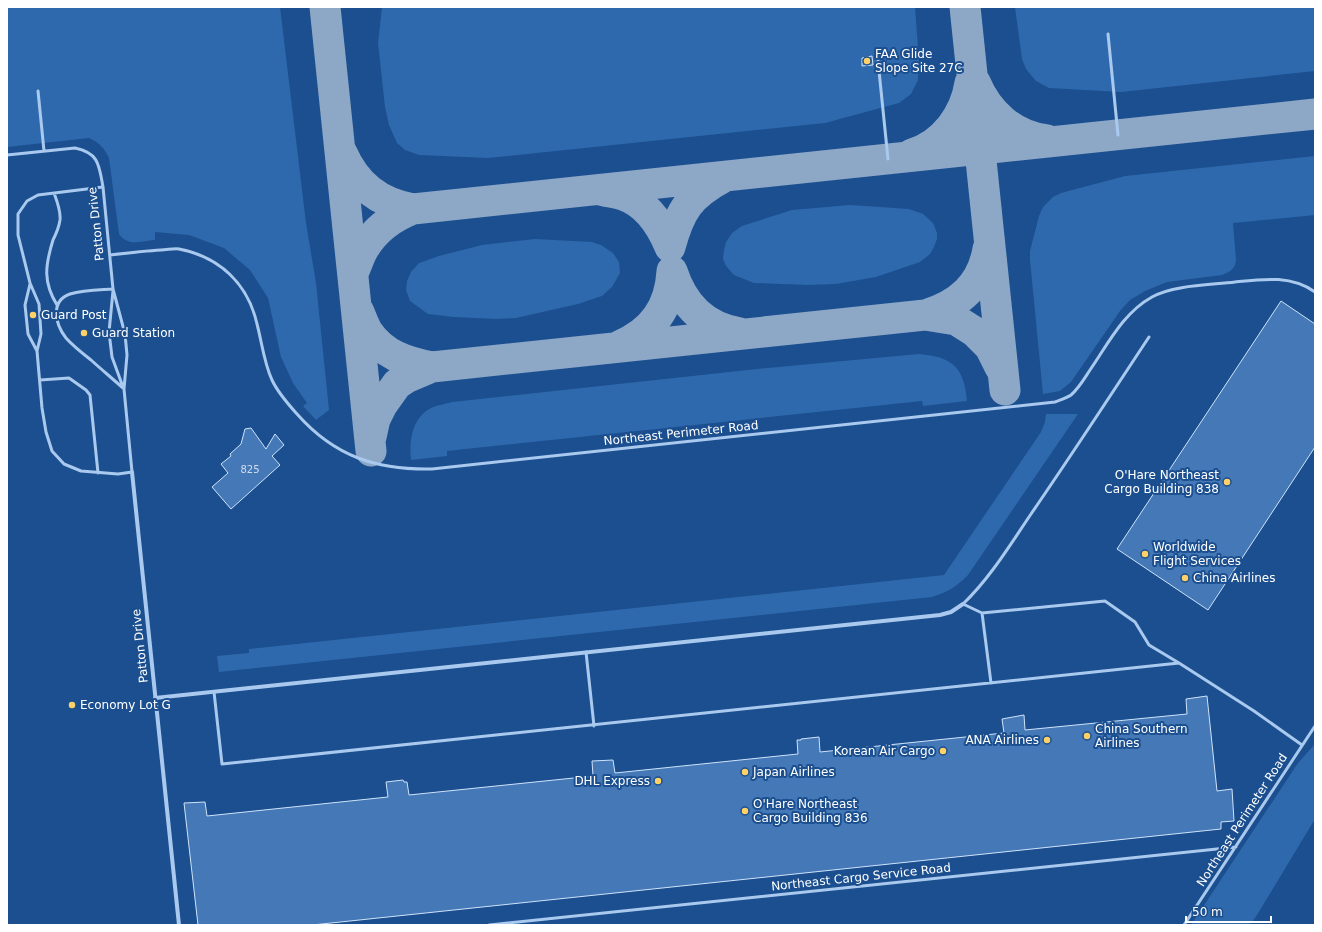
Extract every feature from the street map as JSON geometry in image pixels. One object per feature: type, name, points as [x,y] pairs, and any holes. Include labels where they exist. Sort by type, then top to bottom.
[{"type":"street","name":"Patton Drive","points":[[132,472],[179,925]]},
{"type":"street","points":[[155,698],[940,615],[951,612],[963,604]]},
{"type":"lane","points":[[1108,34],[1118,135]]},
{"type":"lane","points":[[878,60],[888,159]]},
{"type":"lane","points":[[7,155],[44,151],[38,91]]},
{"type":"lane","name":"Patton Drive","points":[[44,151],[75,148],[85,150],[95,157],[100,170],[113,289],[109,332],[112,357],[124,389]]},
{"type":"lane","points":[[102,187],[38,195],[27,202],[18,214],[18,235],[30,283],[39,304],[41,334],[37,351],[42,408],[46,432],[52,451],[64,464],[81,471],[118,474],[132,472]]},
{"type":"lane","points":[[54,193],[60,219],[48,255],[46,276],[50,293],[57,305]]},
{"type":"lane","name":"Northeast Perimeter Road","points":[[110,255],[178,249],[201,255],[221,266],[238,282],[250,302],[257,322],[264,359],[272,380],[286,402],[309,428],[335,448],[364,460],[386,466],[410,469],[432,469],[1055,402],[1070,396],[1082,382],[1125,318],[1137,306],[1153,296],[1172,289],[1263,279],[1280,279],[1294,282],[1306,286],[1315,292]]},
{"type":"lane","points":[[30,283],[25,305],[28,334],[37,351]]},
{"type":"lane","points":[[113,289],[71,294],[63,298],[57,305],[55,314],[58,324],[65,336],[74,346],[124,389]]},
{"type":"lane","name":"Patton Drive","points":[[113,289],[126,334],[127,355],[124,389],[132,472]]},
{"type":"lane","points":[[1149,337],[1009,546],[977,591],[963,604],[982,613],[1105,601],[1135,622],[1149,644],[1254,711],[1302,744]]},
{"type":"lane","points":[[40,380],[69,378],[90,394],[98,473]]},
{"type":"lane","points":[[982,613],[991,683]]},
{"type":"lane","points":[[586,652],[594,726]]},
{"type":"lane","points":[[214,692],[222,764],[594,726],[1179,663]]},
{"type":"lane","name":"Northeast Perimeter Road","points":[[1184,925],[1315,726]]},
{"type":"lane","name":"Northeast Cargo Service Road","points":[[489,925],[1236,847]]},
{"type":"shaded area","points":[[7,7],[280,7],[306,223],[316,283],[329,410],[316,420],[303,406],[307,403],[293,383],[281,357],[268,298],[250,270],[224,248],[189,235],[155,232],[155,240],[131,242],[126,241],[119,234],[109,158],[99,144],[89,138],[7,147]]},
{"type":"shaded area","points":[[382,7],[915,7],[919,61],[918,80],[911,94],[899,103],[825,123],[488,158],[419,155],[405,150],[397,143],[389,125],[385,107],[378,43]]},
{"type":"shaded area","points":[[1015,7],[1315,7],[1315,71],[1121,92],[1049,88],[1036,81],[1026,69],[1022,59]]},
{"type":"shaded area","points":[[1315,156],[1315,215],[1233,223],[1236,260],[1235,266],[1232,270],[1222,275],[1167,282],[1145,291],[1130,300],[1120,311],[1071,382],[1060,391],[1043,394],[1030,251],[1039,216],[1043,207],[1053,197],[1061,193],[1125,176]]},
{"type":"shaded area","points":[[850,205],[909,209],[923,214],[933,223],[937,233],[937,239],[934,247],[930,254],[920,262],[876,277],[836,284],[808,285],[754,283],[734,275],[726,266],[723,259],[726,242],[732,233],[742,226],[792,210]]},
{"type":"shaded area","points":[[535,239],[592,242],[601,245],[613,253],[619,262],[620,273],[612,287],[602,296],[578,304],[516,318],[497,319],[428,314],[410,301],[406,290],[407,281],[411,272],[419,263],[439,256],[482,245]]},
{"type":"shaded area","points":[[919,354],[931,355],[940,358],[955,366],[963,380],[967,401],[923,406],[922,401],[447,451],[447,456],[411,460],[411,437],[420,418],[431,408],[452,402],[757,369]]},
{"type":"shaded area","points":[[1046,414],[1078,414],[968,575],[952,589],[932,597],[219,672],[217,656],[249,653],[249,649],[944,575],[1041,432]]},
{"type":"shaded area","points":[[1315,744],[1315,819],[1257,915],[1250,925],[1191,925],[1298,763]]},
{"type":"building","name":"FAA Glide Slope Site 27C","points":[[872,56],[873,65],[862,66],[862,58]]},
{"type":"building","name":"O'Hare Northeast Cargo Building 838","points":[[1281,301],[1315,324],[1315,447],[1208,610],[1117,549]]},
{"type":"building","points":[[251,428],[266,449],[275,434],[284,445],[272,456],[280,465],[231,509],[212,487],[228,473],[221,464],[231,456],[230,454],[241,444],[245,429]]},
{"type":"building","name":"O'Hare Northeast Cargo Building 836","points":[[1207,696],[1217,791],[1232,789],[1234,821],[1221,822],[1221,829],[312,925],[198,925],[184,803],[205,802],[207,816],[388,797],[386,782],[403,780],[404,782],[407,782],[409,795],[593,776],[592,761],[613,760],[615,773],[798,754],[797,740],[819,737],[820,752],[1004,733],[1002,719],[1024,715],[1025,730],[1187,714],[1186,699]]},
{"type":"taxiway","points":[[325,7],[371,451]]},
{"type":"taxiway","points":[[965,7],[1005,390]]},
{"type":"taxiway","points":[[975,82],[987,104],[1003,121],[1023,134],[1047,140]]},
{"type":"taxiway","points":[[912,154],[934,143],[951,127],[963,106],[970,83]]},
{"type":"taxiway","points":[[353,273],[360,255],[373,236],[391,220],[413,209],[1315,114]]},
{"type":"taxiway","points":[[342,153],[354,174],[370,191],[390,202],[413,209]]},
{"type":"taxiway","points":[[604,191],[621,194],[639,203],[658,223],[670,247],[678,223],[688,205],[702,191],[724,177]]},
{"type":"taxiway","points":[[988,249],[985,262],[980,273],[967,292],[948,306],[925,315],[956,320],[975,332],[990,347],[1000,367]]},
{"type":"taxiway","points":[[619,346],[641,333],[658,317],[668,296],[672,271],[682,294],[697,312],[716,326],[740,333]]},
{"type":"taxiway","points":[[359,312],[368,332],[374,340],[388,352],[413,363],[432,367],[406,378],[397,384],[382,405],[375,419],[371,437]]},
{"type":"taxiway","points":[[432,367],[925,315]]},
{"type":"place","name":"FAA Glide Slope Site 27C","points":[[867,61]]},
{"type":"place","name":"Guard Post","points":[[33,315]]},
{"type":"place","name":"Guard Station","points":[[84,333]]},
{"type":"place","name":"O'Hare Northeast Cargo Building 838","points":[[1227,482]]},
{"type":"place","name":"Worldwide Flight Services","points":[[1145,554]]},
{"type":"place","name":"China Airlines","points":[[1185,578]]},
{"type":"place","name":"Economy Lot G","points":[[72,705]]},
{"type":"place","name":"China Southern Airlines","points":[[1087,736]]},
{"type":"place","name":"ANA Airlines","points":[[1047,740]]},
{"type":"place","name":"Korean Air Cargo","points":[[943,751]]},
{"type":"place","name":"Japan Airlines","points":[[745,772]]},
{"type":"place","name":"DHL Express","points":[[658,781]]},
{"type":"place","name":"O'Hare Northeast Cargo Building 836","points":[[745,811]]}]
